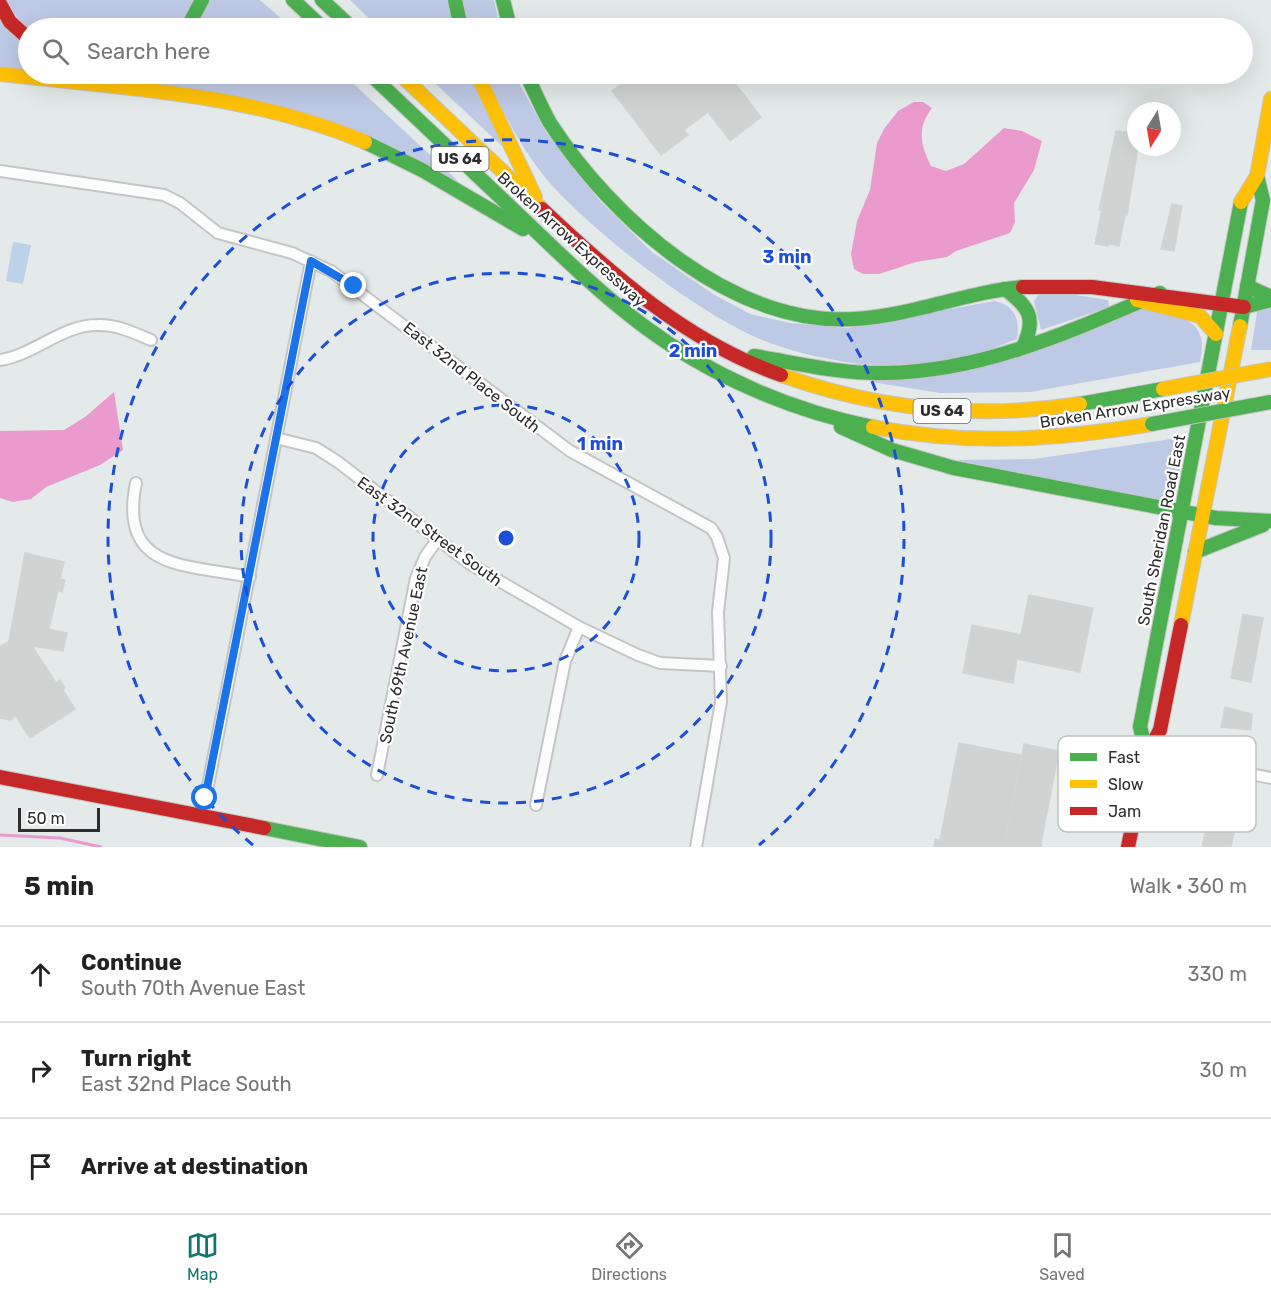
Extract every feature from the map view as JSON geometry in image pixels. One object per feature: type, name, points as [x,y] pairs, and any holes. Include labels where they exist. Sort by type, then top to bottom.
[{"type":"main road","points":[[192,18],[202,0]]},
{"type":"main road","points":[[293,0],[312,18]]},
{"type":"main road","points":[[322,0],[341,18]]},
{"type":"main road","points":[[455,0],[459,18]]},
{"type":"main road","points":[[504,0],[508,18]]},
{"type":"main road","points":[[0,4],[10,22],[18,29]]},
{"type":"main road","points":[[0,74],[18,76]]},
{"type":"main road","points":[[82,84],[213,100],[278,112],[354,136],[427,171],[550,245]]},
{"type":"main road","name":"Broken Arrow Expressway","points":[[381,84],[615,304],[689,356],[762,392],[860,424],[967,439],[1043,439],[1152,424],[1271,402]]},
{"type":"main road","name":"Broken Arrow Expressway","points":[[411,84],[598,261],[652,306],[728,352],[812,387],[852,398],[933,411],[1036,410],[1271,369]]},
{"type":"main road","points":[[482,84],[538,205]]},
{"type":"main road","points":[[531,84],[549,120],[579,162],[622,208],[686,267],[737,297],[786,313],[837,319],[894,313],[1005,289],[1070,286],[1121,292],[1160,293],[1244,307],[1271,299]]},
{"type":"main road","name":"South Sheridan Road East","points":[[1157,736],[1160,730],[1244,307],[1263,200],[1257,176],[1271,99]]},
{"type":"main road","name":"South Sheridan Road East","points":[[1142,736],[1140,728],[1242,197],[1257,176]]},
{"type":"main road","points":[[1247,286],[1271,299]]},
{"type":"main road","points":[[1005,289],[1019,299],[1030,312],[1031,329],[1023,347]]},
{"type":"main road","points":[[1121,292],[1141,302],[1200,316],[1216,334]]},
{"type":"main road","points":[[728,352],[849,371],[886,373],[928,370],[983,361],[1160,293]]},
{"type":"main road","points":[[762,392],[892,450],[954,468],[1203,515],[1233,520],[1270,521]]},
{"type":"main road","points":[[1195,552],[1270,521]]},
{"type":"main road","points":[[0,777],[360,847]]},
{"type":"main road","name":"South Sheridan Road East","points":[[1128,847],[1131,832]]},
{"type":"street","name":"East 32nd Place South","points":[[0,171],[164,195],[180,203],[218,233],[265,245],[311,261],[354,286],[570,451],[705,524],[717,537],[722,548],[723,569],[718,624],[721,666]]},
{"type":"street","points":[[202,816],[311,261]]},
{"type":"street","points":[[0,360],[29,351],[71,331],[90,325],[116,327],[151,339]]},
{"type":"street","name":"East 32nd Street South","points":[[276,438],[316,448],[338,462],[437,540],[496,581],[579,627],[660,663],[721,666]]},
{"type":"street","points":[[136,483],[131,518],[137,536],[148,550],[172,562],[250,577]]},
{"type":"street","name":"South 69th Avenue East","points":[[377,775],[416,579],[425,557],[437,540]]},
{"type":"street","points":[[536,805],[565,661],[579,627]]},
{"type":"street","points":[[696,847],[720,715],[721,666]]},
{"type":"street","points":[[1256,775],[1271,778]]},
{"type":"shaded area","points":[[6,0],[193,0],[183,18],[18,18]]},
{"type":"shaded area","points":[[208,0],[260,0],[281,18],[200,18]]},
{"type":"shaded area","points":[[350,0],[447,0],[452,18],[369,18]]},
{"type":"shaded area","points":[[462,0],[494,0],[498,18],[467,18]]},
{"type":"shaded area","points":[[0,15],[18,34],[18,71],[0,69]]},
{"type":"shaded area","points":[[90,84],[354,84],[459,182],[375,138]]},
{"type":"shaded area","points":[[436,84],[474,84],[502,146]]},
{"type":"shaded area","points":[[491,84],[520,84],[546,132],[600,201],[652,252],[713,294],[750,314],[790,323],[848,328],[994,301],[1007,306],[1014,314],[1018,325],[1017,339],[960,358],[913,364],[881,365],[852,363],[812,355],[773,344],[747,333],[686,297],[623,251],[595,227],[540,171],[506,116]]},
{"type":"shaded area","points":[[914,102],[923,102],[932,108],[922,129],[924,150],[931,166],[946,171],[964,164],[1004,128],[1022,131],[1042,141],[1034,170],[1014,203],[1015,222],[1010,233],[956,251],[947,257],[916,262],[879,274],[863,274],[854,269],[851,254],[857,221],[870,190],[877,143],[884,129],[898,111]]},
{"type":"shaded area","points":[[13,242],[31,245],[23,284],[6,281]]},
{"type":"shaded area","points":[[1039,294],[1069,294],[1108,300],[1109,307],[1041,330],[1034,301]]},
{"type":"shaded area","points":[[1271,305],[1271,350],[1251,350],[1258,307]]},
{"type":"shaded area","points":[[1145,308],[1180,318],[1196,328],[1201,336],[1200,362],[1030,392],[940,393],[871,382],[872,377],[897,378]]},
{"type":"shaded area","points":[[114,392],[123,450],[100,465],[46,487],[31,499],[13,502],[0,498],[0,431],[64,430],[85,417]]},
{"type":"shaded area","points":[[1171,439],[1185,441],[1185,444],[1174,499],[1167,503],[955,460],[1034,459]]},
{"type":"building","points":[[621,84],[736,84],[761,117],[730,141],[708,112],[684,130],[688,135],[661,155],[612,91]]},
{"type":"building","points":[[1116,131],[1127,132],[1127,156],[1137,156],[1127,215],[1125,215],[1119,246],[1095,244],[1102,210],[1099,210]]},
{"type":"building","points":[[1172,204],[1182,206],[1174,251],[1161,249]]},
{"type":"building","points":[[25,553],[64,562],[60,579],[65,580],[62,592],[58,590],[49,629],[67,633],[63,651],[32,646],[56,683],[60,680],[65,688],[63,690],[75,709],[30,738],[15,715],[11,720],[0,718],[0,647],[9,641]]},
{"type":"building","points":[[1029,595],[1093,608],[1080,672],[1017,659],[1013,683],[963,673],[972,625],[1021,635]]},
{"type":"building","points":[[1243,614],[1263,618],[1251,682],[1231,678]]},
{"type":"building","points":[[1225,707],[1252,714],[1251,730],[1221,727]]},
{"type":"building","points":[[959,743],[1021,755],[1004,847],[934,847],[935,839],[940,840]]},
{"type":"building","points":[[1024,744],[1058,751],[1041,847],[1004,847]]},
{"type":"building","points":[[1205,832],[1234,832],[1231,847],[1202,847]]},
{"type":"waterway","points":[[0,835],[60,838],[101,847]]},
{"type":"traffic: fast","points":[[192,18],[202,0]]},
{"type":"traffic: fast","points":[[293,0],[312,18]]},
{"type":"traffic: fast","points":[[322,0],[341,18]]},
{"type":"traffic: fast","points":[[455,0],[459,18]]},
{"type":"traffic: fast","points":[[503,0],[508,18]]},
{"type":"traffic: fast","points":[[381,84],[580,273],[612,301],[670,345],[753,389],[812,412],[873,427]]},
{"type":"traffic: fast","points":[[531,84],[550,123],[576,159],[606,195],[641,229],[680,260],[721,285],[764,305],[808,317],[854,319],[875,317],[1023,287]]},
{"type":"traffic: fast","points":[[365,142],[422,170],[523,229]]},
{"type":"traffic: fast","points":[[1240,326],[1263,200],[1257,176]]},
{"type":"traffic: fast","points":[[1142,736],[1140,727],[1241,202]]},
{"type":"traffic: fast","points":[[1247,286],[1271,297]]},
{"type":"traffic: fast","points":[[1005,289],[1020,302],[1028,314],[1029,328],[1023,347]]},
{"type":"traffic: fast","points":[[754,356],[852,372],[921,371],[957,365],[1026,347],[1160,293]]},
{"type":"traffic: fast","points":[[1244,307],[1271,300]]},
{"type":"traffic: fast","points":[[1080,404],[1163,389]]},
{"type":"traffic: fast","points":[[1152,424],[1271,402]]},
{"type":"traffic: fast","points":[[841,427],[892,450],[954,468],[1216,518],[1271,521]]},
{"type":"traffic: fast","points":[[1195,552],[1263,525]]},
{"type":"traffic: fast","points":[[264,828],[360,847]]},
{"type":"traffic: slow","points":[[0,74],[18,76]]},
{"type":"traffic: slow","points":[[93,84],[186,95],[231,103],[277,113],[365,142]]},
{"type":"traffic: slow","points":[[411,84],[542,209]]},
{"type":"traffic: slow","points":[[482,84],[535,197]]},
{"type":"traffic: slow","points":[[1241,202],[1257,176],[1271,99]]},
{"type":"traffic: slow","points":[[1137,300],[1200,316],[1216,334]]},
{"type":"traffic: slow","points":[[1181,625],[1240,326]]},
{"type":"traffic: slow","points":[[1163,389],[1271,369]]},
{"type":"traffic: slow","points":[[781,375],[855,397],[929,409],[1004,411],[1080,404]]},
{"type":"traffic: slow","points":[[873,427],[944,437],[1012,439],[1081,434],[1152,424]]},
{"type":"traffic: jam","points":[[0,4],[10,22],[18,29]]},
{"type":"traffic: jam","points":[[542,209],[596,259],[683,326],[714,345],[781,375]]},
{"type":"traffic: jam","points":[[1023,287],[1092,287],[1244,307]]},
{"type":"traffic: jam","points":[[1157,736],[1160,730],[1181,625]]},
{"type":"traffic: jam","points":[[0,777],[264,828]]},
{"type":"traffic: jam","points":[[1128,847],[1131,832]]},
{"type":"route","points":[[205,798],[311,261],[354,286]]}]
